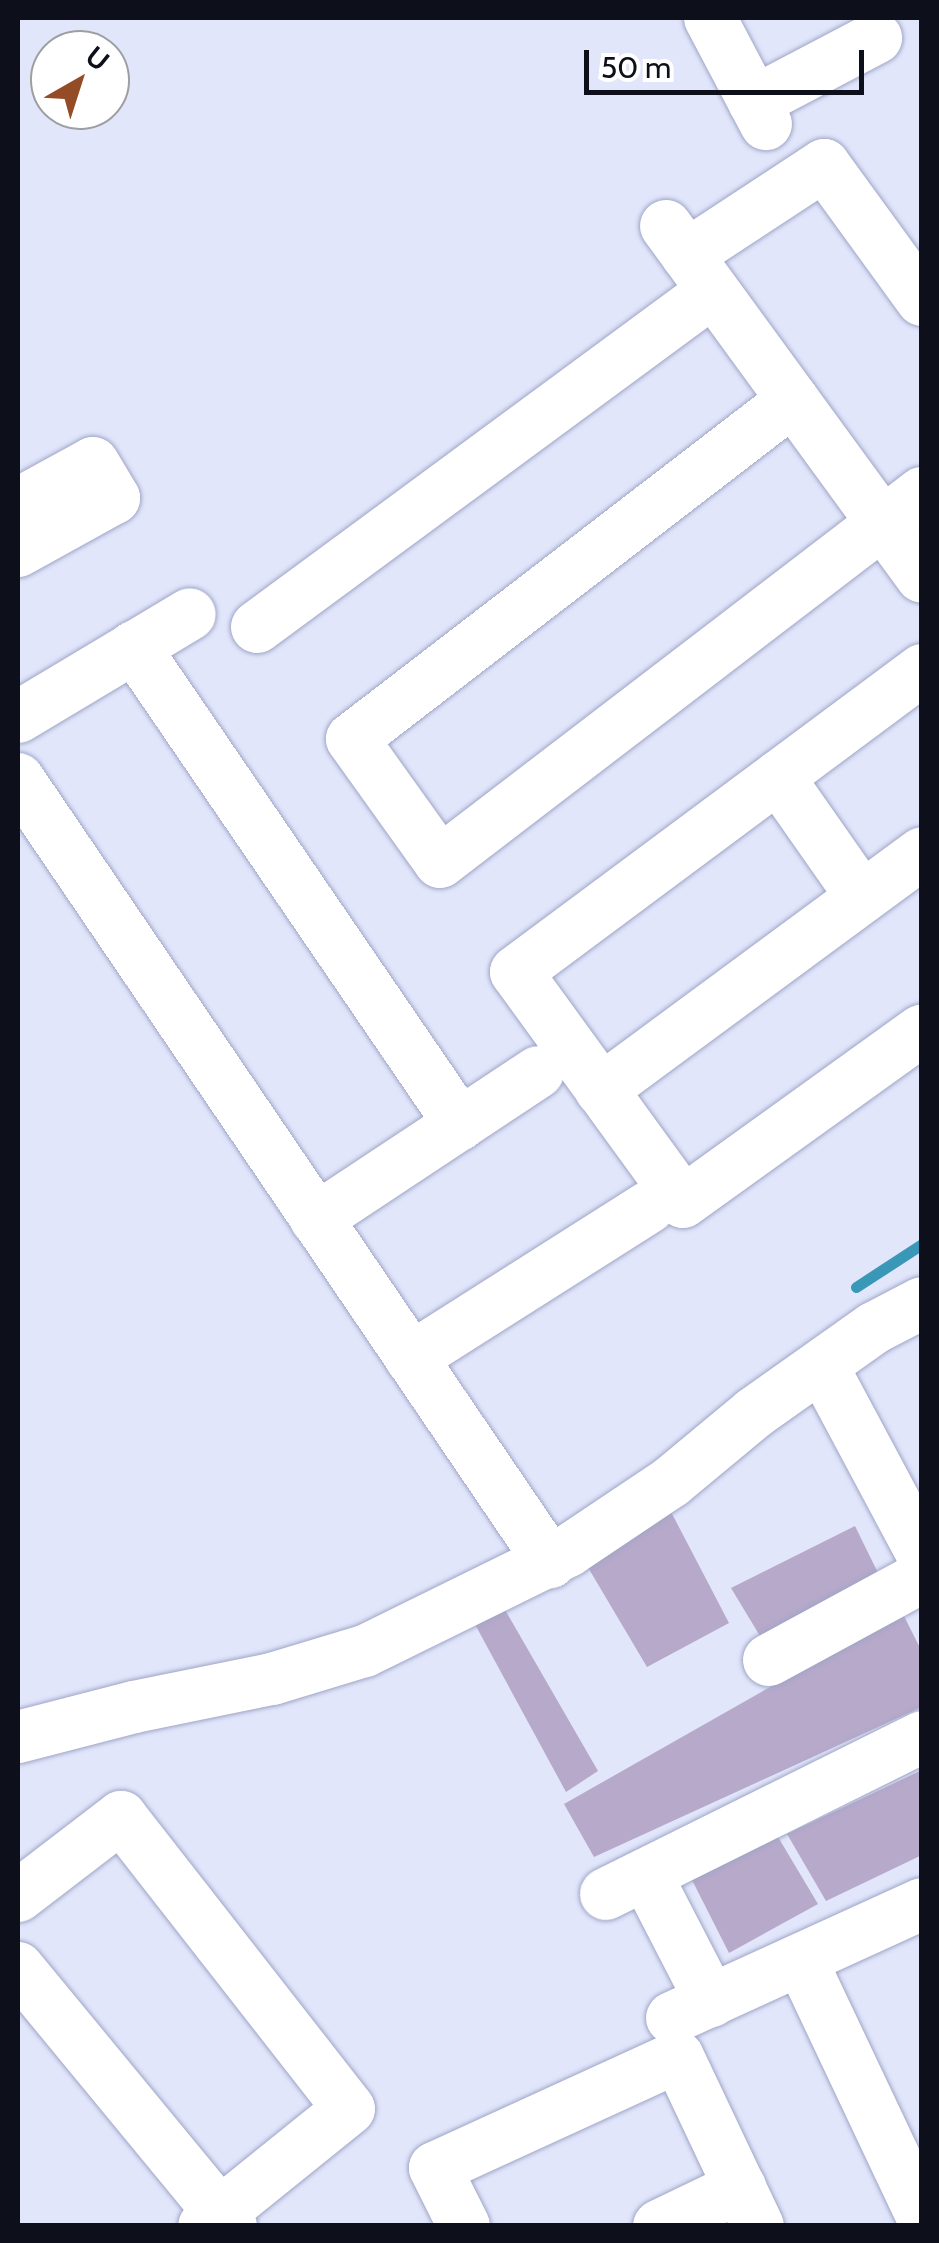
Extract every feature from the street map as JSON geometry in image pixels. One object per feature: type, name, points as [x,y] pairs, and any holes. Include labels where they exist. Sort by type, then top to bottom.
[{"type":"street","points":[[710,18],[760,113],[876,38]]},
{"type":"street","points":[[258,627],[689,257],[824,166],[922,300]]},
{"type":"street","points":[[689,257],[793,400],[902,508],[922,576]]},
{"type":"street","points":[[793,400],[352,739],[440,862],[902,508]]},
{"type":"street","points":[[18,504],[93,463],[114,498],[18,552]]},
{"type":"street","points":[[18,717],[190,614]]},
{"type":"street","points":[[134,647],[460,1124]]},
{"type":"street","points":[[922,670],[516,972],[683,1202],[922,1030]]},
{"type":"street","points":[[778,777],[862,897]]},
{"type":"street","points":[[18,779],[550,1562]]},
{"type":"street","points":[[601,1090],[922,853]]},
{"type":"street","points":[[316,1219],[538,1072]]},
{"type":"street","points":[[411,1358],[649,1207]]},
{"type":"street","points":[[18,1737],[316,1667],[365,1651],[550,1562],[671,1482],[754,1413],[874,1328],[922,1303]]},
{"type":"street","points":[[822,1366],[922,1553]]},
{"type":"street","points":[[769,1660],[922,1578]]},
{"type":"street","points":[[922,1737],[626,1884],[692,2009],[922,1904]]},
{"type":"street","points":[[18,1896],[121,1817],[349,2109],[218,2221],[18,1968]]},
{"type":"street","points":[[801,1960],[922,2216]]},
{"type":"street","points":[[464,2226],[436,2168],[678,2057],[749,2206],[659,2226]]},
{"type":"building","points":[[669,1508],[729,1623],[647,1667],[583,1559]]},
{"type":"building","points":[[855,1526],[880,1577],[760,1636],[731,1588]]},
{"type":"building","points":[[501,1603],[598,1771],[566,1792],[471,1617]]},
{"type":"building","points":[[902,1612],[922,1652],[922,1707],[594,1857],[564,1804]]},
{"type":"building","points":[[922,1770],[922,1855],[826,1901],[787,1834]]},
{"type":"building","points":[[778,1837],[818,1904],[729,1953],[692,1880]]},
{"type":"waterway","points":[[856,1287],[922,1244]]}]
